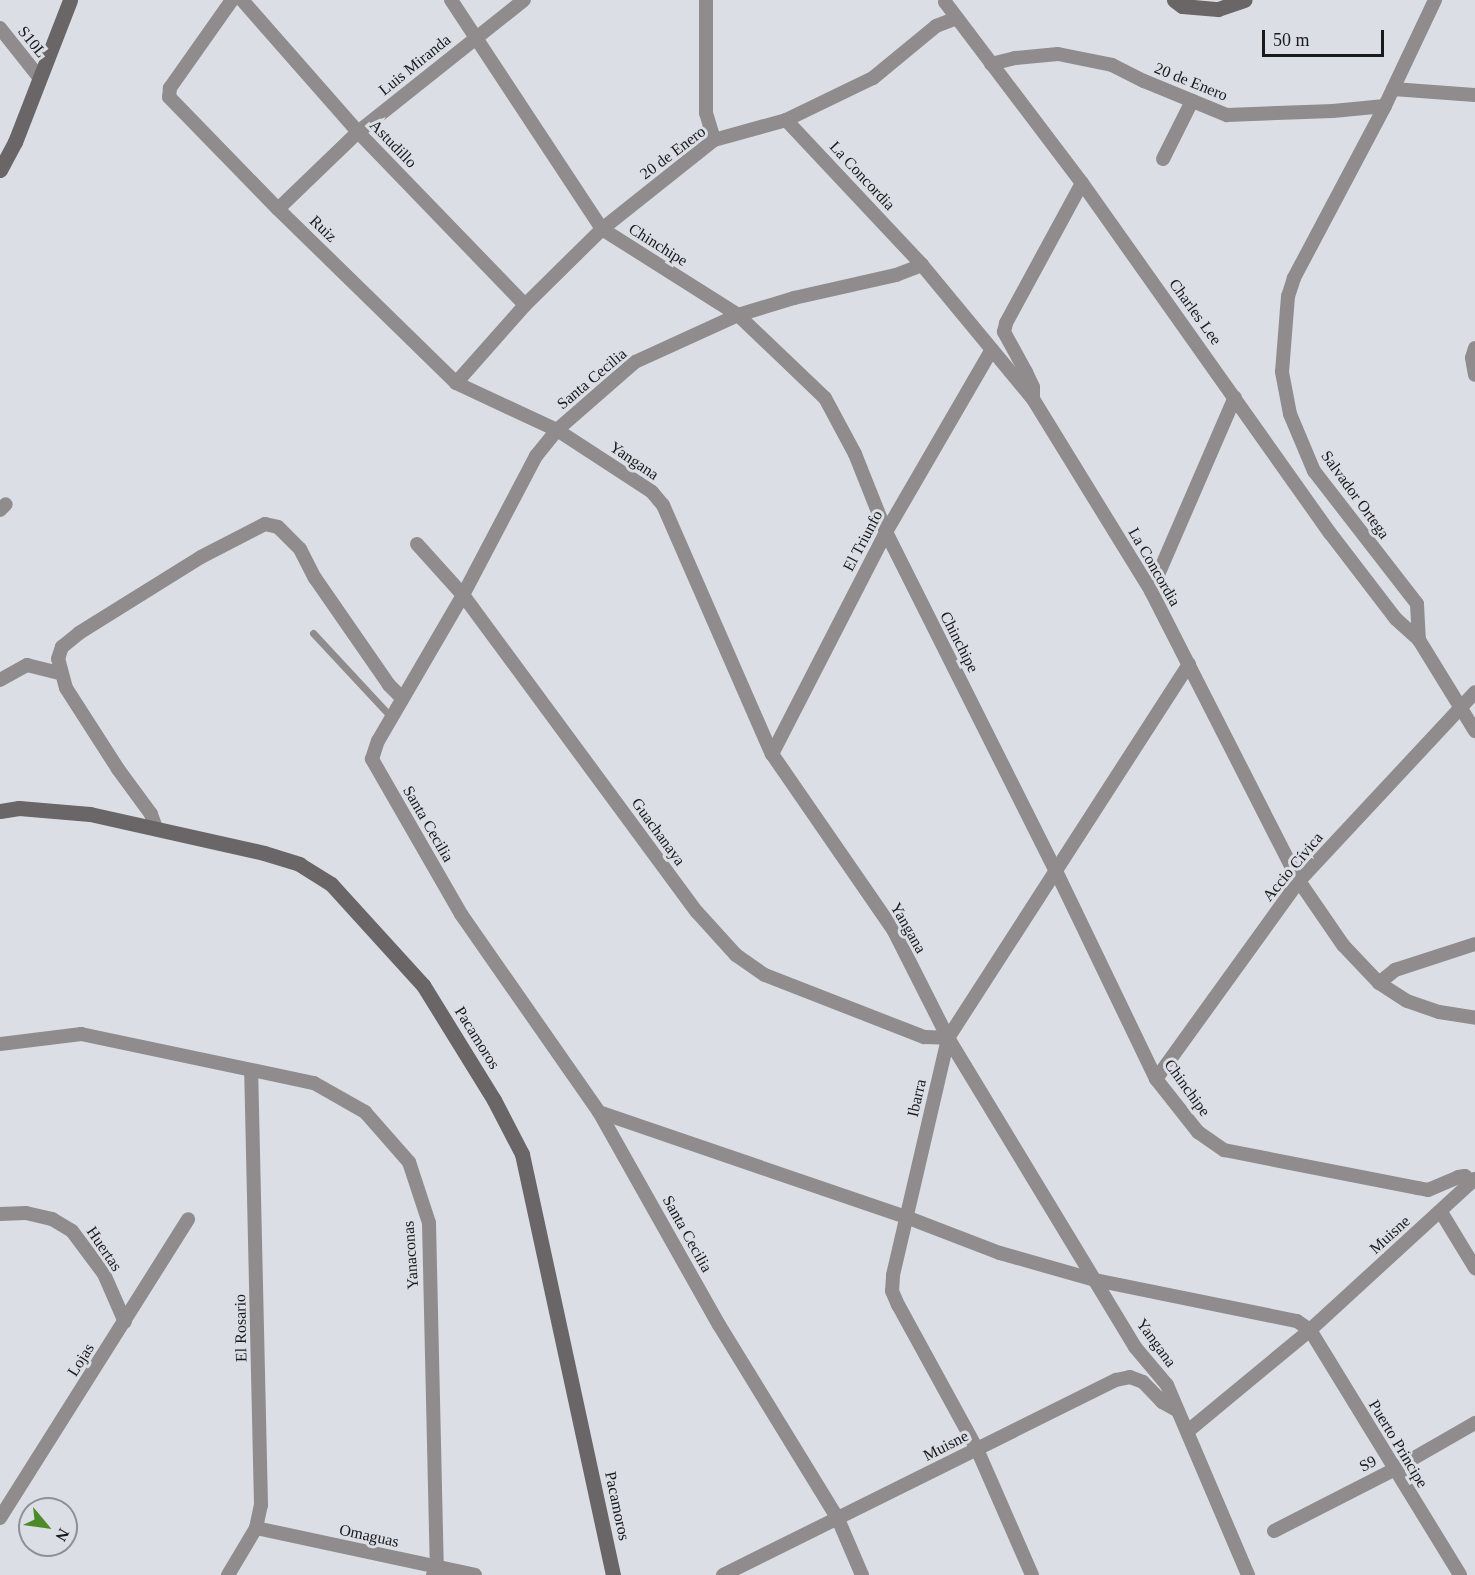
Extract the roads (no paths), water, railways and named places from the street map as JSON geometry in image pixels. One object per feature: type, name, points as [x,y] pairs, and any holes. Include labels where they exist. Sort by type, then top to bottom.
[{"type":"street","points":[[0,170],[15,142],[70,0]]},
{"type":"street","name":"Ruiz","points":[[232,0],[170,88],[169,97],[278,209],[456,383]]},
{"type":"street","name":"Astudillo","points":[[242,0],[358,132],[525,305]]},
{"type":"street","name":"Chinchipe","points":[[451,0],[602,229],[738,315],[825,398],[855,454],[886,532],[1055,869],[1156,1079],[1198,1132],[1224,1150],[1428,1190],[1458,1177],[1465,1176],[1474,1180]]},
{"type":"street","name":"Luis Miranda","points":[[278,209],[358,132],[524,0]]},
{"type":"street","points":[[705,0],[706,113],[714,140]]},
{"type":"street","points":[[1174,0],[1182,6],[1218,9],[1244,0]]},
{"type":"street","name":"Salvador Ortega","points":[[1435,0],[1385,106],[1294,278],[1288,296],[1282,372],[1290,414],[1314,471],[1417,604],[1419,640],[1475,731]]},
{"type":"street","name":"Charles Lee","points":[[946,1],[1082,183],[1330,532],[1396,619],[1419,640]]},
{"type":"street","name":"20 de Enero","points":[[456,383],[525,305],[602,229],[714,140],[786,120],[873,78],[936,26],[957,18]]},
{"type":"street","name":"S10L","points":[[0,28],[39,77]]},
{"type":"street","name":"20 de Enero","points":[[991,64],[1015,58],[1058,54],[1112,65],[1227,115],[1333,111],[1385,106]]},
{"type":"street","points":[[1393,89],[1475,95]]},
{"type":"street","points":[[1163,159],[1192,101]]},
{"type":"street","name":"La Concordia","points":[[786,120],[922,265],[1032,399],[1151,591],[1299,881],[1343,945],[1379,983],[1407,1001],[1439,1012],[1475,1018]]},
{"type":"street","points":[[1032,399],[1033,387],[1004,332],[1006,323],[1082,183]]},
{"type":"street","name":"Santa Cecilia","points":[[862,1575],[838,1519],[719,1325],[599,1112],[461,914],[372,759],[378,741],[463,595],[536,456],[557,430],[634,362],[738,315],[794,298],[896,275],[922,265]]},
{"type":"street","name":"El Triunfo","points":[[772,754],[886,532],[992,348]]},
{"type":"street","points":[[1475,348],[1472,358],[1475,375]]},
{"type":"street","name":"Yangana","points":[[456,383],[557,430],[652,492],[663,505],[772,754],[894,931],[948,1038],[1135,1347],[1167,1385],[1248,1575]]},
{"type":"street","points":[[1151,591],[1235,397]]},
{"type":"street","points":[[156,828],[151,814],[118,769],[66,688],[58,659],[62,647],[79,633],[201,557],[266,524],[278,527],[300,549],[315,578],[389,685],[402,698]]},
{"type":"street","name":"Guachanaya","points":[[417,544],[463,595],[697,912],[736,955],[765,975],[924,1037],[948,1038]]},
{"type":"street","name":"Ibarra","points":[[1032,1575],[976,1449],[892,1291],[906,1217],[948,1038],[1189,664]]},
{"type":"street","points":[[0,680],[27,665],[60,673]]},
{"type":"street","name":"Accio Cívica","points":[[1156,1079],[1299,881],[1475,692]]},
{"type":"street","name":"Pacamoros","points":[[0,811],[19,808],[90,814],[156,828],[298,864],[331,884],[423,985],[494,1100],[522,1154],[613,1575]]},
{"type":"street","points":[[1379,983],[1395,970],[1475,944]]},
{"type":"street","name":"Yanaconas","points":[[0,1044],[81,1034],[251,1072],[314,1083],[365,1113],[409,1161],[429,1223],[435,1571]]},
{"type":"street","name":"El Rosario","points":[[228,1575],[256,1528],[261,1504],[251,1072]]},
{"type":"street","points":[[599,1112],[906,1217],[1000,1253],[1095,1280],[1297,1321],[1310,1330]]},
{"type":"street","name":"Muisne","points":[[1188,1431],[1310,1330],[1474,1180]]},
{"type":"street","points":[[1441,1212],[1475,1268]]},
{"type":"street","name":"Huertas","points":[[0,1214],[26,1213],[52,1219],[72,1231],[104,1274],[124,1322]]},
{"type":"street","name":"Lojas","points":[[0,1518],[188,1219]]},
{"type":"street","name":"Puerto Principe","points":[[1310,1330],[1460,1575]]},
{"type":"street","name":"Muisne","points":[[723,1575],[1116,1380],[1130,1377],[1143,1382],[1162,1402],[1178,1412]]},
{"type":"street","name":"S9","points":[[1274,1531],[1394,1470],[1475,1423]]},
{"type":"street","name":"Omaguas","points":[[256,1528],[435,1571],[475,1575]]},
{"type":"lane","points":[[313,633],[392,718]]}]
